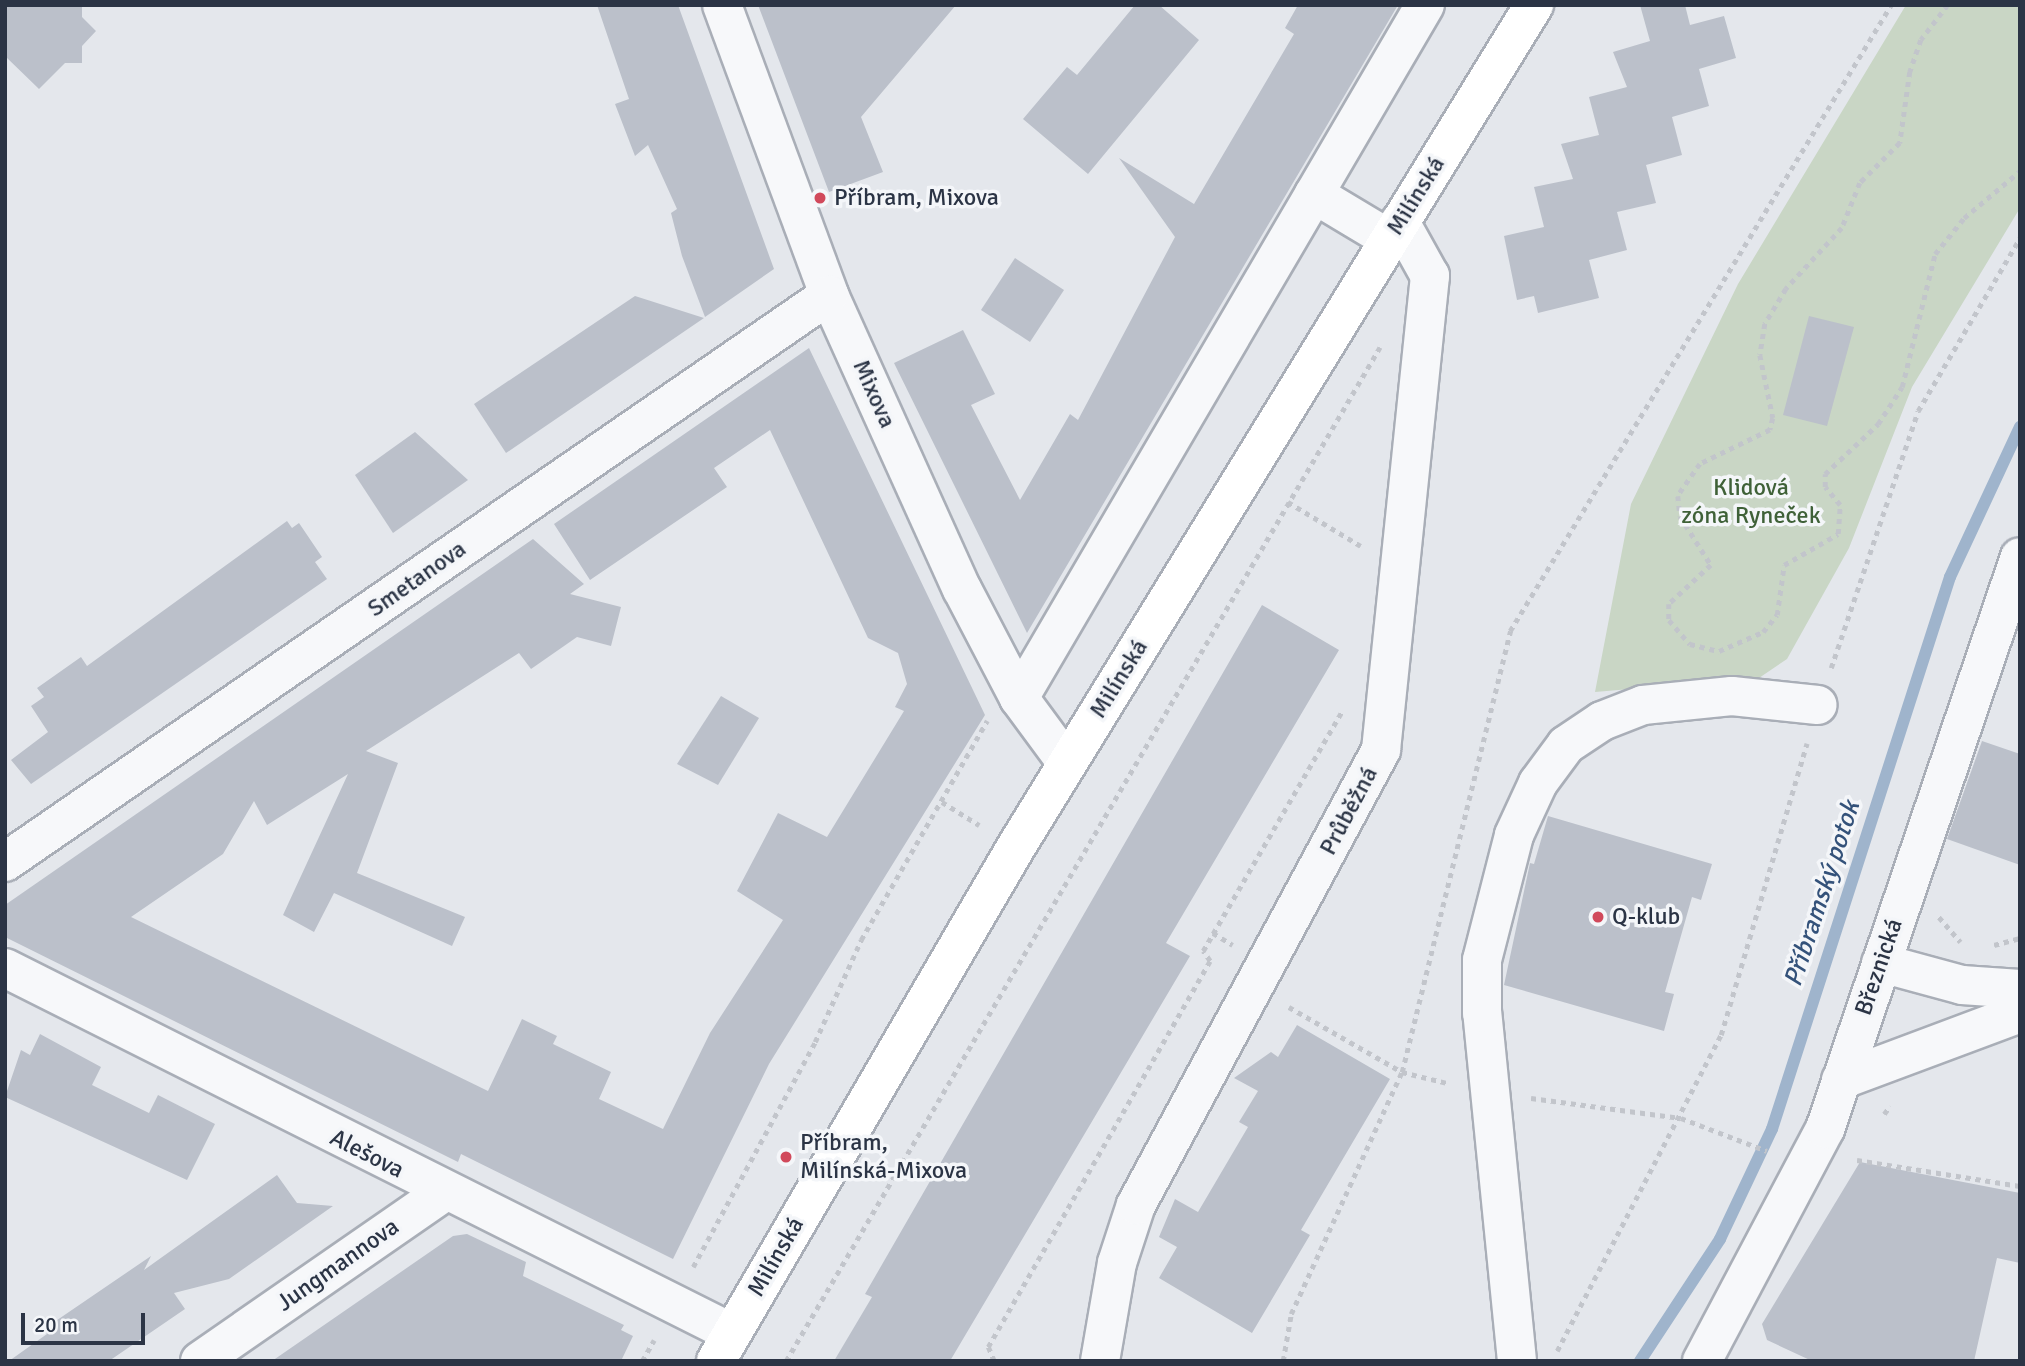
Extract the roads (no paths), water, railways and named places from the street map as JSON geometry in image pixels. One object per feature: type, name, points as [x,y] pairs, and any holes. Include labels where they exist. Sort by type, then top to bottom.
[{"type":"main road","name":"Milínská","points":[[724,1347],[1067,763],[1534,5]]},
{"type":"street","name":"Mixova","points":[[722,5],[829,295],[962,589],[1005,706],[1067,763]]},
{"type":"street","points":[[1005,706],[1425,5]]},
{"type":"street","points":[[1314,194],[1395,230]]},
{"type":"street","name":"Průběžná","points":[[1100,1361],[1117,1263],[1136,1205],[1365,783],[1388,714],[1430,276],[1395,230]]},
{"type":"street","name":"Smetanova","points":[[5,862],[829,295]]},
{"type":"street","name":"Březnická","points":[[1702,1361],[1811,1163],[2020,557]]},
{"type":"street","points":[[1517,1361],[1488,1093],[1482,960],[1496,892],[1538,783],[1566,745],[1643,705],[1732,696],[1818,705]]},
{"type":"street","points":[[1881,963],[1962,985],[2020,989]]},
{"type":"street","name":"Alešova","points":[[5,968],[443,1193],[724,1347]]},
{"type":"street","points":[[1841,1080],[2020,1013]]},
{"type":"street","name":"Jungmannova","points":[[200,1361],[443,1193]]},
{"type":"waterway","name":"Příbramský potok","points":[[1640,1361],[1720,1239],[1772,1129],[1950,577],[2020,427]]},
{"type":"place","name":"Příbram, Mixova","points":[[820,198]]},
{"type":"place","name":"Q-klub","points":[[1598,917]]},
{"type":"place","name":"Příbram, Milínská-Mixova","points":[[786,1157]]},
{"type":"park label","name":"Klidová zóna Ryneček","points":[[1751,502]]}]
